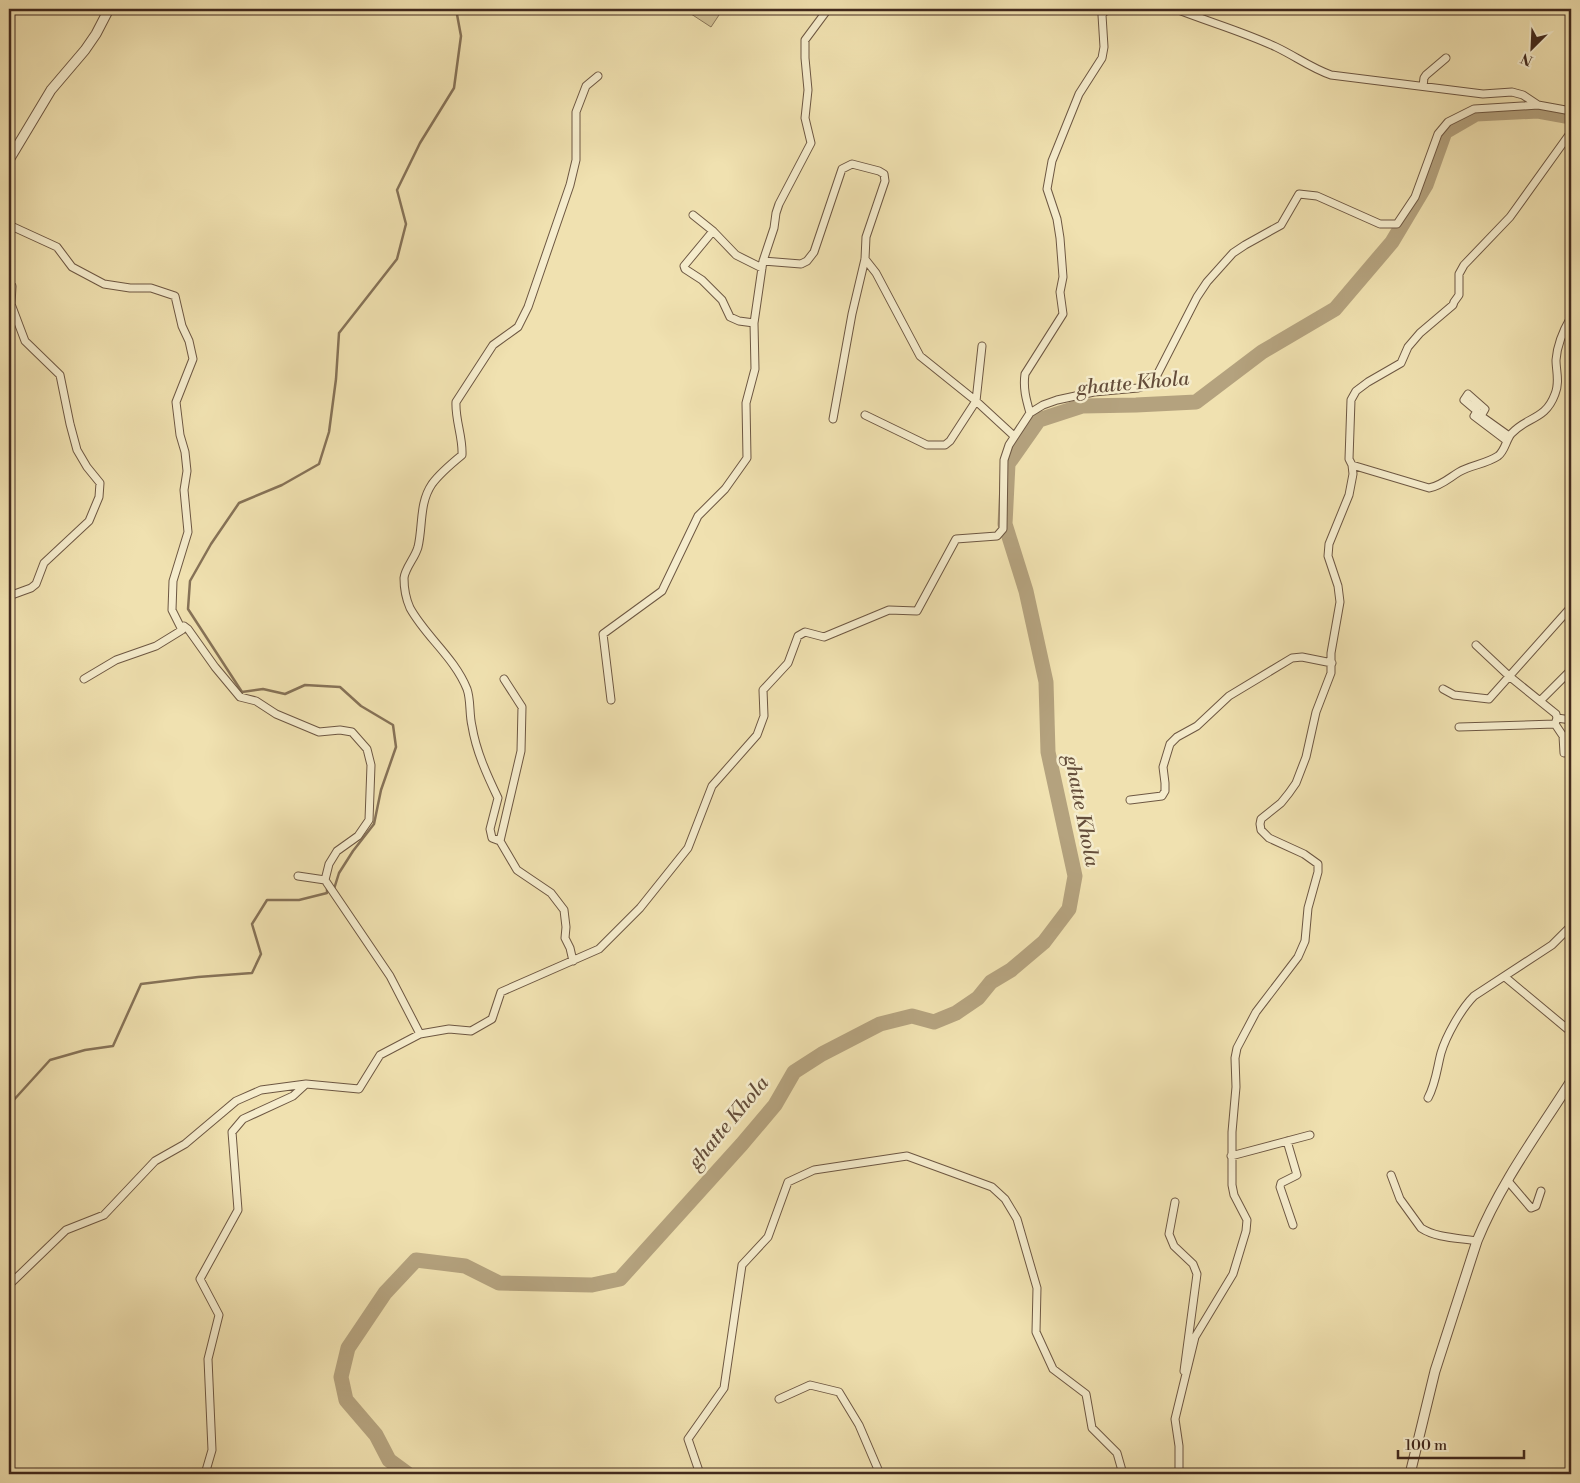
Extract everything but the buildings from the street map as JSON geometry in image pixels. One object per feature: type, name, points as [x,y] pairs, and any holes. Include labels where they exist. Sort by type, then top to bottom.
[{"type":"street","points":[[9,160],[51,90],[85,50],[109,9]]},
{"type":"street","points":[[611,700],[604,634],[662,591],[698,516],[725,490],[747,458],[746,403],[755,369],[754,323],[763,265],[779,204],[811,143],[805,118],[808,90],[805,40],[828,9]]},
{"type":"street","points":[[1030,413],[1024,396],[1025,374],[1063,314],[1060,292],[1063,277],[1060,238],[1048,189],[1052,161],[1079,94],[1102,58],[1104,47],[1102,15],[1105,11],[1117,9]]},
{"type":"street","points":[[1176,9],[1261,40],[1313,68],[1331,75],[1483,94],[1518,93],[1538,105]]},
{"type":"street","points":[[1423,86],[1426,75],[1446,58]]},
{"type":"street","points":[[573,961],[565,938],[564,910],[551,893],[517,870],[500,841],[492,838],[490,829],[498,798],[479,754],[472,727],[468,690],[450,658],[425,631],[409,606],[404,588],[404,575],[418,547],[423,508],[431,485],[447,467],[462,455],[462,444],[455,412],[456,402],[493,345],[518,327],[528,307],[570,185],[576,160],[576,112],[586,86],[598,76]]},
{"type":"street","points":[[9,1285],[66,1230],[104,1215],[155,1161],[185,1144],[236,1101],[261,1090],[306,1084],[359,1089],[380,1055],[420,1034],[449,1029],[471,1032],[492,1019],[500,992],[599,949],[640,908],[688,848],[712,786],[757,735],[764,716],[763,690],[788,663],[798,636],[805,632],[824,636],[888,610],[918,611],[956,539],[997,536],[1003,530],[1004,460],[1014,436],[1030,413],[1043,405],[1074,395],[1138,388],[1148,385],[1155,379],[1162,367],[1196,297],[1207,282],[1234,253],[1281,225],[1299,194],[1317,196],[1380,224],[1397,224],[1415,197],[1438,134],[1448,122],[1474,109],[1538,105],[1571,111]]},
{"type":"street","points":[[1180,1474],[1179,1446],[1175,1419],[1195,1337],[1233,1274],[1246,1231],[1247,1220],[1234,1195],[1232,1184],[1231,1156],[1237,1048],[1256,1012],[1298,957],[1305,941],[1308,908],[1319,868],[1318,864],[1312,859],[1285,844],[1268,838],[1261,830],[1260,824],[1261,819],[1290,794],[1302,768],[1316,712],[1329,681],[1340,602],[1338,586],[1328,556],[1329,544],[1349,495],[1352,476],[1352,465],[1348,459],[1352,400],[1356,392],[1368,382],[1401,363],[1408,347],[1420,333],[1453,305],[1459,295],[1459,274],[1464,265],[1510,217],[1571,133]]},
{"type":"street","points":[[693,215],[713,230],[736,255],[763,265],[801,264],[807,261],[814,252],[842,169],[852,164],[879,171],[885,177],[866,237],[865,259],[852,314],[833,419]]},
{"type":"street","points":[[9,225],[57,247],[72,267],[104,284],[130,288],[151,288],[175,296],[182,326],[189,341],[193,359],[176,402],[187,472],[184,490],[188,532],[173,581],[172,610],[182,630]]},
{"type":"street","points":[[713,230],[684,266],[685,269],[702,280],[722,300],[730,317],[739,321],[754,323]]},
{"type":"street","points":[[865,259],[876,273],[920,356],[976,401],[1014,436]]},
{"type":"street","points":[[9,284],[12,286],[11,304],[25,340],[60,375],[77,450],[87,467],[100,483],[100,497],[89,521],[44,562],[36,584],[31,588],[9,596]]},
{"type":"street","points":[[1352,465],[1429,488],[1437,486],[1460,471],[1492,460],[1500,455],[1512,432],[1547,410],[1552,402],[1558,380],[1556,361],[1558,350],[1570,322]]},
{"type":"street","points":[[865,415],[927,445],[944,444],[950,441],[976,401],[982,346]]},
{"type":"street","points":[[1468,394],[1485,409],[1481,416],[1508,439],[1474,416],[1477,411],[1464,400],[1468,394]]},
{"type":"street","points":[[1443,689],[1454,695],[1489,699],[1571,607]]},
{"type":"street","points":[[84,679],[116,660],[156,646],[182,630],[184,626],[240,697],[256,702],[276,714],[319,732],[340,730],[352,732],[367,749],[371,765],[369,820],[358,836],[337,851],[329,864],[325,880]]},
{"type":"street","points":[[1476,645],[1509,676],[1556,714],[1556,721],[1563,736],[1564,753]]},
{"type":"street","points":[[1130,800],[1162,796],[1165,791],[1163,767],[1170,744],[1177,737],[1197,726],[1229,696],[1292,658],[1302,657],[1332,663]]},
{"type":"street","points":[[1540,701],[1570,673]]},
{"type":"street","points":[[500,841],[521,751],[522,707],[504,679]]},
{"type":"street","points":[[1459,727],[1571,720]]},
{"type":"street","points":[[298,876],[325,880],[390,976],[420,1034]]},
{"type":"street","points":[[1428,1098],[1438,1073],[1441,1052],[1465,1007],[1474,996],[1552,945],[1571,927]]},
{"type":"street","points":[[1505,977],[1571,1032]]},
{"type":"street","points":[[1410,1474],[1435,1371],[1485,1221],[1571,1081]]},
{"type":"street","points":[[205,1474],[212,1450],[208,1359],[219,1315],[200,1279],[238,1210],[232,1132],[243,1119],[293,1096],[306,1084]]},
{"type":"street","points":[[1231,1156],[1310,1135]]},
{"type":"street","points":[[1287,1141],[1297,1175],[1281,1183],[1280,1187],[1293,1225]]},
{"type":"street","points":[[700,1474],[688,1439],[724,1388],[742,1265],[768,1237],[788,1182],[814,1170],[907,1156],[992,1187],[1005,1199],[1017,1220],[1037,1288],[1036,1332],[1053,1369],[1086,1394],[1092,1428],[1117,1453],[1123,1474]]},
{"type":"street","points":[[1391,1175],[1400,1199],[1421,1228],[1440,1236],[1477,1241]]},
{"type":"street","points":[[1508,1181],[1530,1208],[1536,1206],[1541,1191]]},
{"type":"street","points":[[1175,1202],[1169,1234],[1174,1246],[1193,1264],[1197,1274],[1183,1365],[1184,1381]]},
{"type":"street","points":[[779,1399],[810,1385],[839,1392],[859,1425],[880,1474]]},
{"type":"shaded area","points":[[686,9],[723,9],[711,27]]},
{"type":"waterway","points":[[334,889],[339,873],[374,824],[381,790],[396,747],[393,725],[361,706],[340,687],[305,685],[285,694],[263,689],[242,692],[188,609],[190,581],[211,544],[239,503],[282,485],[319,464],[329,432],[336,379],[339,333],[397,259],[406,224],[397,190],[420,143],[454,88],[461,36],[456,9]]},
{"type":"waterway","name":"ghatte Khola","points":[[408,1474],[389,1460],[376,1435],[346,1400],[341,1377],[348,1348],[385,1293],[416,1260],[465,1266],[499,1283],[592,1285],[620,1279],[775,1105],[794,1072],[822,1054],[880,1024],[912,1016],[934,1022],[956,1013],[978,998],[991,982],[1011,970],[1044,942],[1069,909],[1075,876],[1048,752],[1046,682],[1026,591],[1005,524],[1008,464],[1039,420],[1082,406],[1196,402],[1262,352],[1335,309],[1392,242],[1426,185],[1445,132],[1476,114],[1538,111],[1571,117]]},
{"type":"waterway","points":[[9,1103],[50,1060],[85,1050],[113,1046],[141,984],[252,973],[261,954],[252,924],[267,900],[299,900],[327,893],[327,889]]}]
